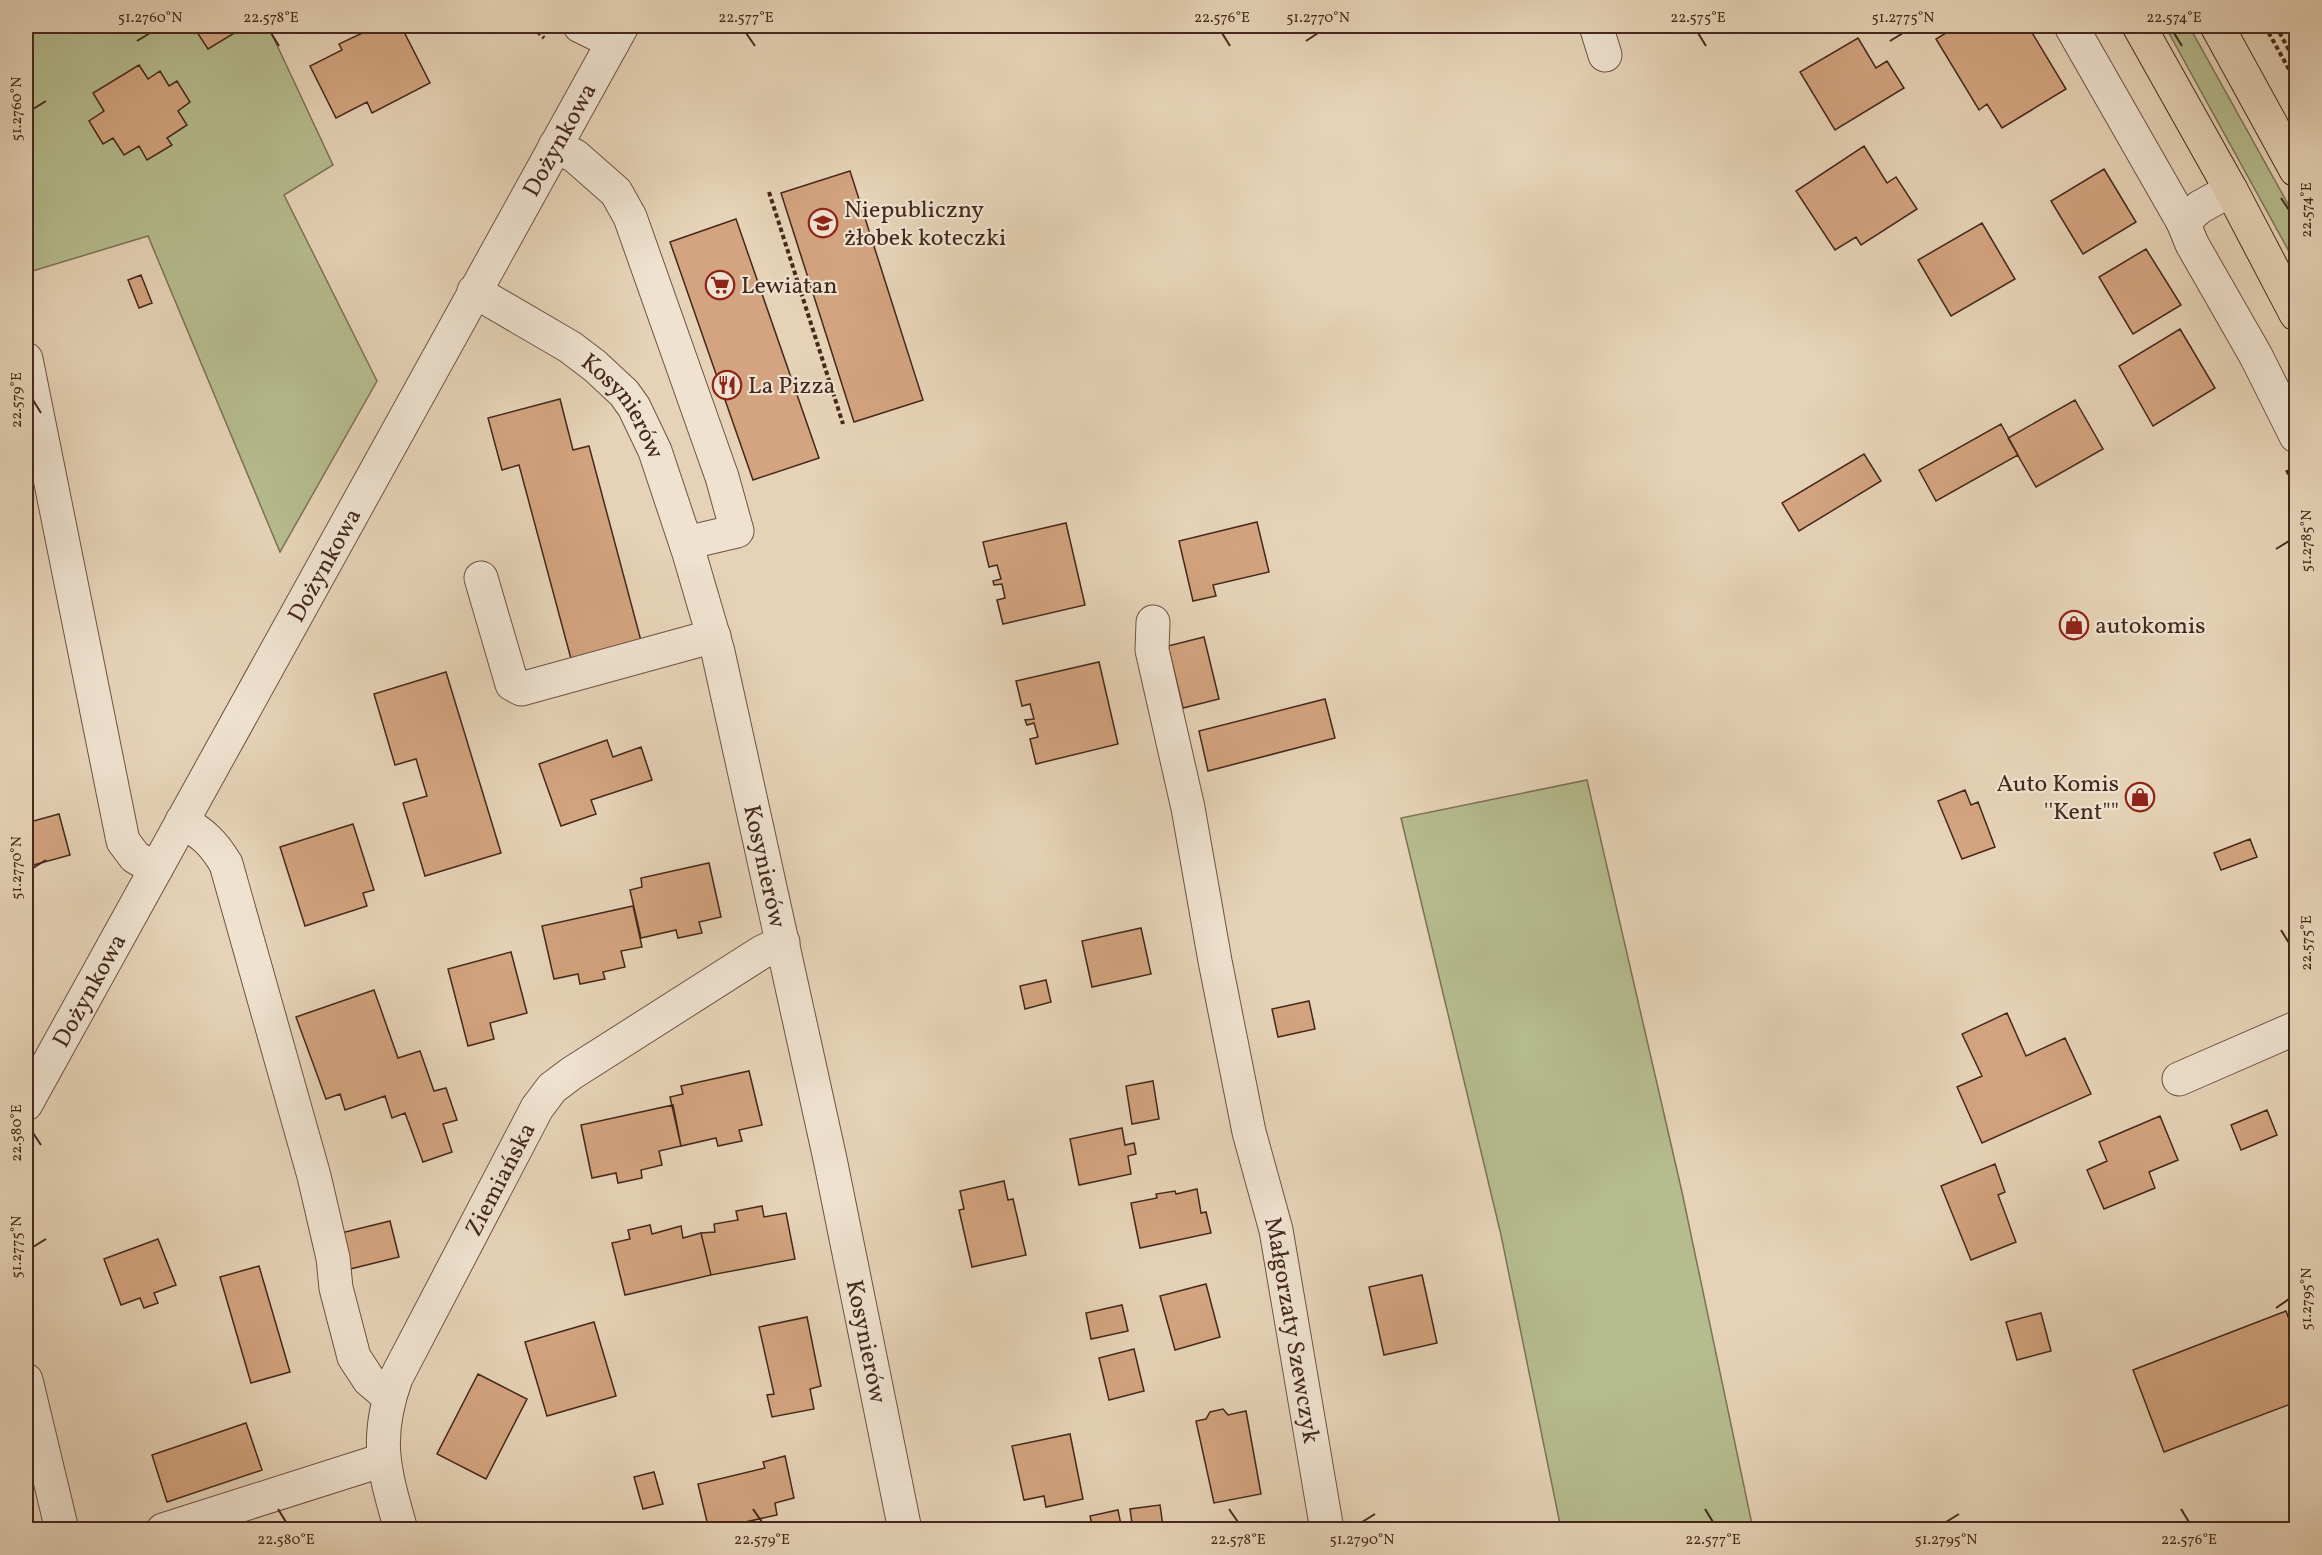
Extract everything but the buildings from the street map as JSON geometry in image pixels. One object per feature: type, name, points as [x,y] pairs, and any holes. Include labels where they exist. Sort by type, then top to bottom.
[{"type":"main road","points":[[2139,26],[2231,190],[2296,314]]},
{"type":"main road","points":[[2217,26],[2296,170]]},
{"type":"street","points":[[580,26],[618,34]]},
{"type":"street","points":[[2071,26],[2183,222],[2192,244],[2256,356],[2296,436]]},
{"type":"street","name":"Dożynkowa","points":[[26,1104],[618,34]]},
{"type":"street","points":[[555,146],[575,156],[616,192],[630,217],[722,477],[737,531],[686,543]]},
{"type":"street","points":[[2183,222],[2200,207],[2231,190]]},
{"type":"street","name":"Kosynierów","points":[[474,291],[570,347],[595,366],[624,393],[640,417],[656,451],[714,636],[830,1159],[905,1530]]},
{"type":"street","points":[[26,359],[123,841],[135,857],[156,869]]},
{"type":"street","points":[[481,578],[512,684],[521,690],[714,636]]},
{"type":"street","name":"Małgorzaty Szewczyk","points":[[1153,621],[1152,650],[1188,808],[1215,961],[1250,1132],[1276,1230],[1327,1530]]},
{"type":"street","points":[[182,821],[202,833],[215,845],[226,864],[314,1176],[333,1258],[336,1288],[354,1357],[369,1380],[389,1397]]},
{"type":"street","name":"Ziemiańska","points":[[401,1530],[383,1460],[382,1430],[389,1397],[396,1378],[537,1108],[552,1088],[572,1072],[762,952],[783,942]]},
{"type":"street","points":[[2178,1079],[2296,1028]]},
{"type":"street","points":[[26,1380],[62,1530]]},
{"type":"street","points":[[163,1530],[383,1460]]},
{"type":"path","points":[[2265,26],[2296,82]]},
{"type":"path","points":[[2276,26],[2296,63]]},
{"type":"path","points":[[769,192],[843,424]]},
{"type":"green space","points":[[26,26],[268,26],[333,165],[284,195],[377,381],[280,552],[148,236],[26,273]]},
{"type":"green space","points":[[2165,26],[2189,26],[2293,213],[2296,219],[2296,264]]},
{"type":"green space","points":[[1587,780],[1682,1192],[1753,1529],[1561,1529],[1501,1235],[1401,818]]},
{"type":"place","name":"Niepubliczny żłobek koteczki","points":[[823,223]]},
{"type":"place","name":"Lewiatan","points":[[720,285]]},
{"type":"place","name":"La Pizza","points":[[727,385]]},
{"type":"place","name":"autokomis","points":[[2074,625]]},
{"type":"place","name":"Auto Komis ''Kent\"\"","points":[[2140,797]]}]
